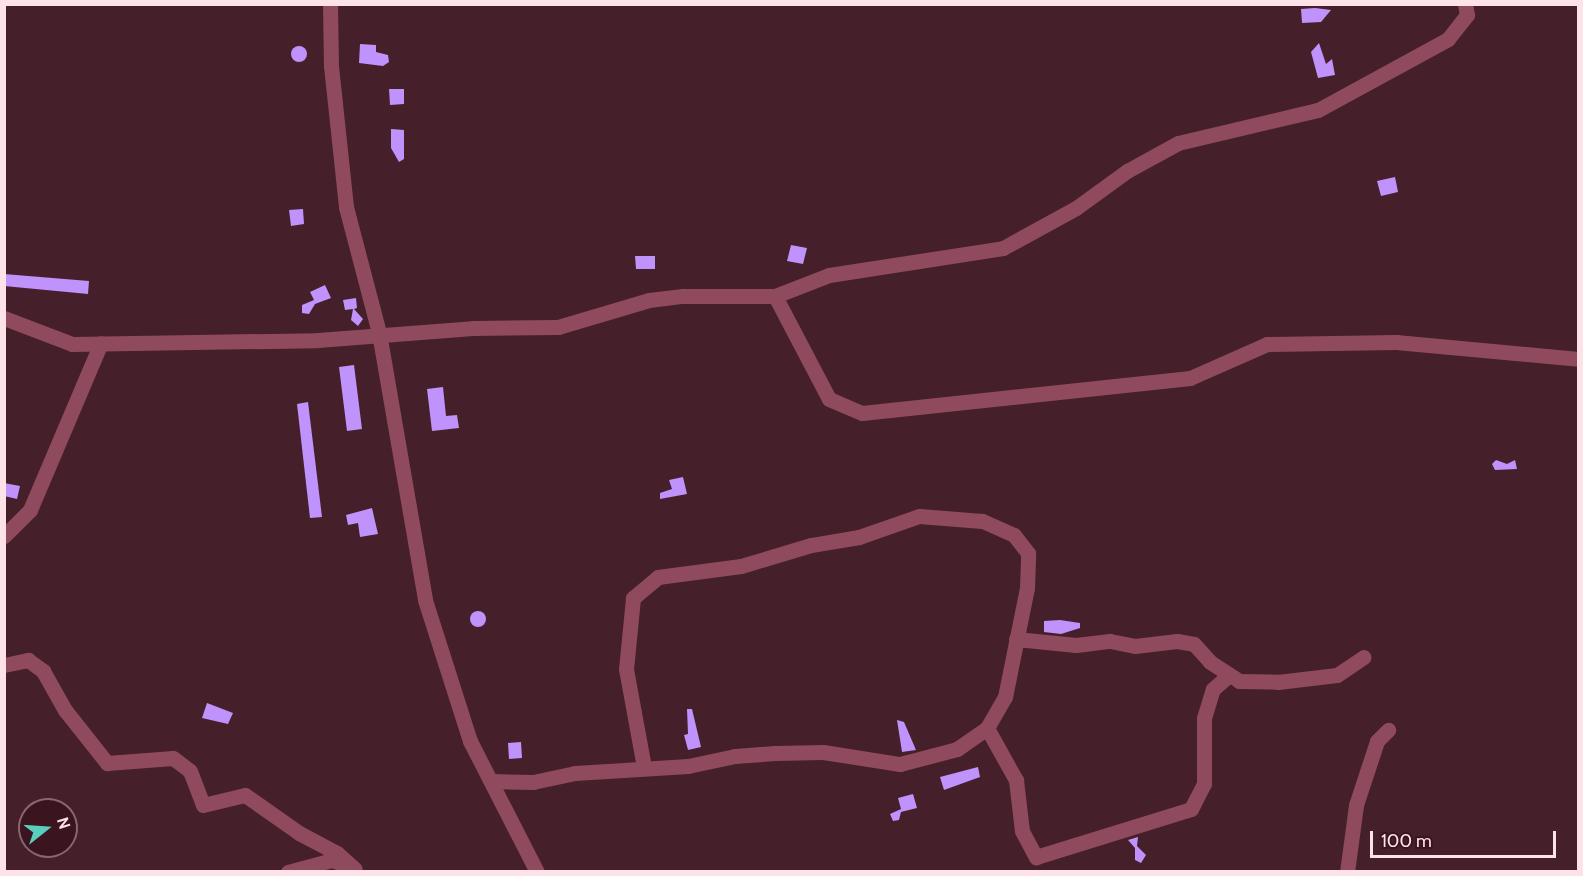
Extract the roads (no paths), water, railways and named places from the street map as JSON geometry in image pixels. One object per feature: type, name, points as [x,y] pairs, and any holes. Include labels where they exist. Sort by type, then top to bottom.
[{"type":"street","points":[[330,4],[331,66],[346,207],[380,333],[424,600],[470,741],[537,872]]},
{"type":"street","points":[[4,318],[72,344],[318,340],[380,333],[558,327],[649,300],[683,296],[775,296],[829,275],[1003,248],[1076,208],[1127,171],[1178,143],[1318,110],[1448,39],[1467,15],[1466,4]]},
{"type":"street","points":[[775,296],[829,399],[862,414],[1190,378],[1267,344],[1396,342],[1578,359]]},
{"type":"street","points":[[4,536],[30,510],[101,343]]},
{"type":"street","points":[[491,781],[533,782],[575,773],[688,766],[735,756],[823,752],[900,764],[957,749],[987,728],[1005,698],[1027,588],[1028,553],[1014,535],[982,521],[919,516],[859,537],[811,545],[741,566],[658,577],[633,598],[626,669],[644,767]]},
{"type":"street","points":[[1016,639],[1076,645],[1110,641],[1135,646],[1177,641],[1194,644],[1210,662],[1239,681],[1278,682],[1337,675],[1364,657]]},
{"type":"street","points":[[4,665],[28,660],[43,671],[65,710],[107,763],[173,758],[190,771],[203,805],[245,795],[299,833],[337,853],[359,870]]},
{"type":"street","points":[[987,728],[1016,780],[1022,831],[1036,857],[1191,809],[1204,784],[1204,717],[1213,689],[1229,675]]},
{"type":"street","points":[[1347,872],[1356,805],[1377,741],[1388,730]]},
{"type":"street","points":[[288,872],[332,860],[359,870]]}]
